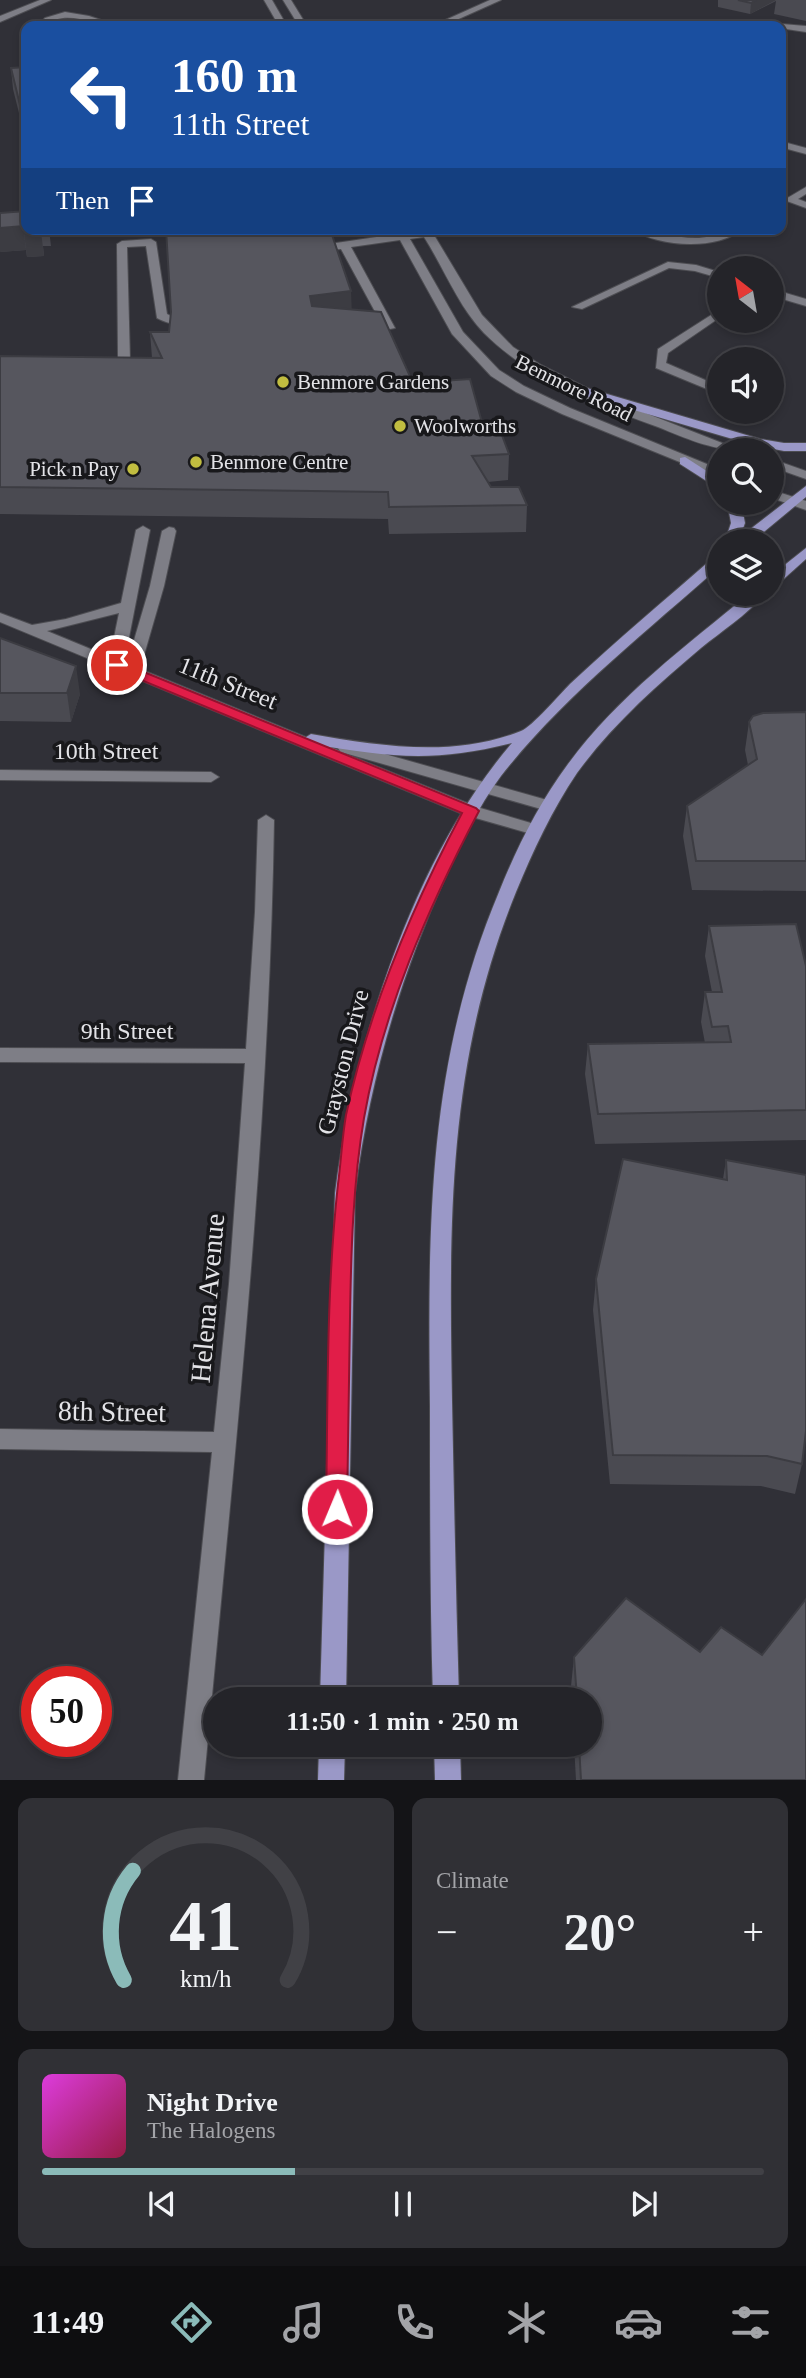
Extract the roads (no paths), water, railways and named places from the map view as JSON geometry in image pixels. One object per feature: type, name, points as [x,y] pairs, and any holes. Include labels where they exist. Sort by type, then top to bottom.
[{"type":"main road","points":[[580,390],[758,442],[784,447],[806,447]]},
{"type":"main road","points":[[685,461],[707,477]]},
{"type":"main road","points":[[762,529],[800,503],[806,490]]},
{"type":"main road","points":[[784,571],[806,552]]},
{"type":"main road","points":[[784,575],[806,564]]},
{"type":"main road","name":"Grayston Drive","points":[[333,1687],[342,1236],[349,1157],[365,1076],[397,969],[443,865],[485,787],[529,734],[575,686],[707,570]]},
{"type":"main road","points":[[446,1687],[438,1248],[445,1123],[461,1029],[479,965],[505,894],[548,806],[587,750],[632,700],[744,606]]},
{"type":"main road","points":[[311,738],[379,750],[425,753],[475,747],[529,734]]},
{"type":"main road","points":[[331,1780],[332,1757]]},
{"type":"main road","points":[[447,1757],[448,1780]]},
{"type":"street","points":[[0,19],[47,0]]},
{"type":"street","points":[[268,0],[280,21]]},
{"type":"street","points":[[287,0],[300,21]]},
{"type":"street","points":[[448,21],[497,0]]},
{"type":"street","points":[[46,21],[64,14],[81,21]]},
{"type":"street","points":[[786,27],[806,29]]},
{"type":"street","points":[[786,145],[806,150]]},
{"type":"street","points":[[786,201],[806,190]]},
{"type":"street","points":[[786,202],[806,205]]},
{"type":"street","points":[[329,247],[392,235]]},
{"type":"street","name":"Benmore Road","points":[[402,235],[458,334],[495,373],[520,389],[566,411],[707,469]]},
{"type":"street","name":"Benmore Road","points":[[428,235],[489,331],[525,360],[580,390],[707,439]]},
{"type":"street","points":[[665,235],[704,243],[723,235]]},
{"type":"street","points":[[92,372],[115,367],[124,360],[123,244],[151,242],[162,317],[175,321],[204,319]]},
{"type":"street","points":[[345,246],[390,328]]},
{"type":"street","points":[[578,307],[668,265],[707,271]]},
{"type":"street","points":[[784,296],[806,303]]},
{"type":"street","points":[[707,321],[662,352],[660,365],[707,385]]},
{"type":"street","points":[[784,467],[806,475]]},
{"type":"street","points":[[117,665],[143,530]]},
{"type":"street","points":[[132,672],[158,586],[169,531]]},
{"type":"street","points":[[32,629],[68,623],[129,605]]},
{"type":"street","name":"11th Street","points":[[0,617],[471,811],[535,830]]},
{"type":"street","name":"11th Street","points":[[282,731],[548,806]]},
{"type":"street","name":"10th Street","points":[[0,775],[211,777]]},
{"type":"street","name":"Helena Avenue","points":[[191,1780],[240,1283],[264,912],[266,820]]},
{"type":"street","name":"9th Street","points":[[0,1055],[253,1056]]},
{"type":"street","name":"8th Street","points":[[0,1439],[224,1442]]},
{"type":"place","name":"Benmore Gardens","points":[[283,382]]},
{"type":"place","name":"Woolworths","points":[[400,426]]},
{"type":"place","name":"Benmore Centre","points":[[196,462]]},
{"type":"place","name":"Pick n Pay","points":[[133,469]]}]
